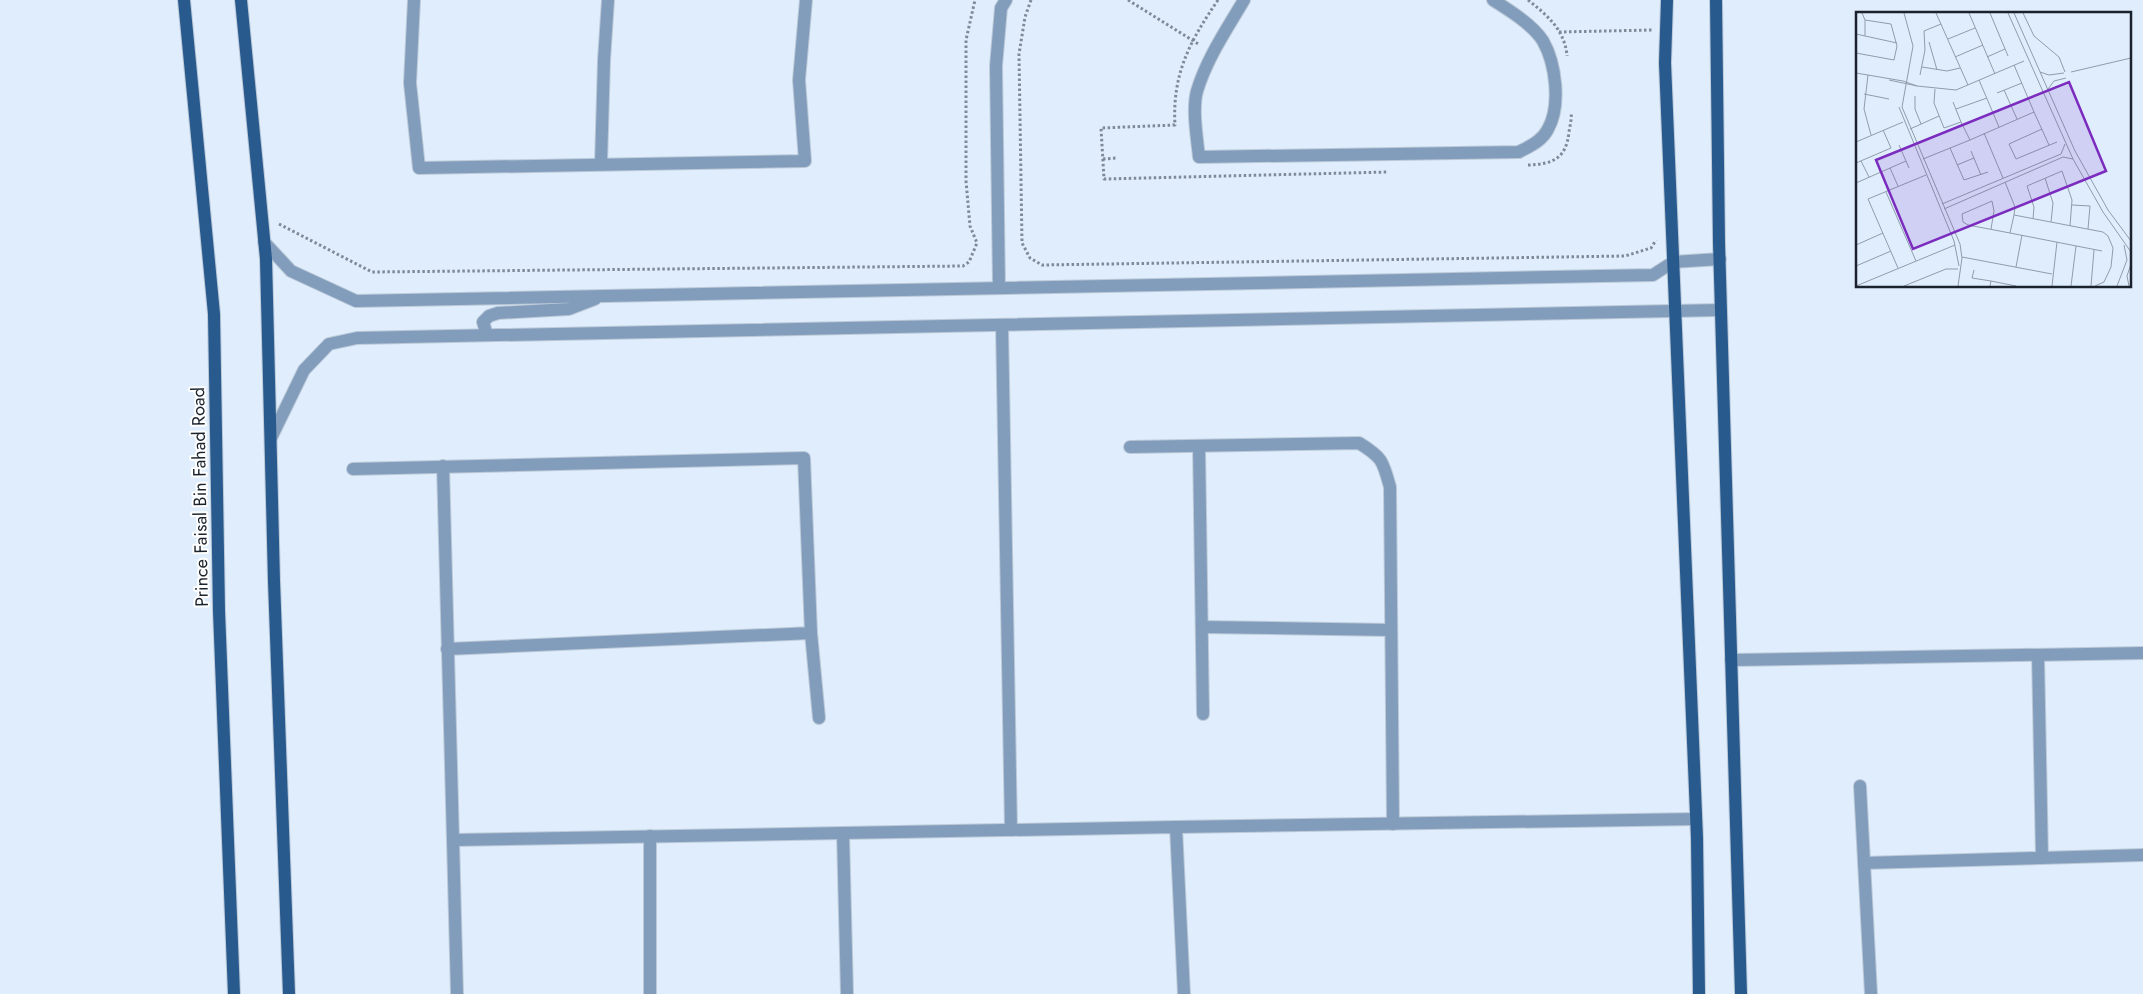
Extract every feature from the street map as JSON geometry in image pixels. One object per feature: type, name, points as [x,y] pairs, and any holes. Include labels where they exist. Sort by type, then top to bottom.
[{"type":"main road","name":"Prince Faisal Bin Fahad Road","points":[[184,0],[214,314],[219,611],[234,994]]},
{"type":"main road","points":[[242,0],[264,242],[289,994]]},
{"type":"main road","points":[[1667,0],[1665,63],[1696,819],[1699,994]]},
{"type":"main road","points":[[1716,0],[1721,310],[1741,994]]},
{"type":"street","points":[[414,0],[410,83],[419,168],[805,160],[799,80],[806,0]]},
{"type":"street","points":[[602,164],[604,60],[608,0]]},
{"type":"street","points":[[999,288],[996,66],[1002,8],[1006,0]]},
{"type":"street","points":[[1244,0],[1213,53],[1197,92],[1195,128],[1199,157],[1518,152],[1536,143],[1548,130],[1555,112],[1554,68],[1542,40],[1518,16],[1493,0]]},
{"type":"street","points":[[264,242],[291,270],[356,300],[1653,275],[1674,262],[1720,260]]},
{"type":"street","points":[[487,335],[483,322],[489,316],[498,313],[569,309],[604,296]]},
{"type":"street","points":[[270,438],[304,370],[329,344],[357,338],[1721,310]]},
{"type":"street","points":[[1002,325],[1011,830]]},
{"type":"street","points":[[1130,446],[1359,443],[1374,452],[1383,463],[1390,487],[1393,824]]},
{"type":"street","points":[[1200,446],[1203,714]]},
{"type":"street","points":[[353,469],[804,458],[811,633],[819,718]]},
{"type":"street","points":[[443,466],[457,994]]},
{"type":"street","points":[[1202,627],[1391,630]]},
{"type":"street","points":[[448,649],[811,633]]},
{"type":"street","points":[[1731,660],[2143,653]]},
{"type":"street","points":[[2038,655],[2042,858]]},
{"type":"street","points":[[1860,786],[1871,994]]},
{"type":"street","points":[[453,840],[1696,819]]},
{"type":"street","points":[[1176,827],[1184,994]]},
{"type":"street","points":[[843,833],[847,994]]},
{"type":"street","points":[[650,836],[650,994]]},
{"type":"street","points":[[1864,863],[2143,855]]},
{"type":"path","points":[[277,224],[372,272],[963,266],[969,262],[977,244],[970,226],[966,163],[966,40],[975,0]]},
{"type":"path","points":[[1031,0],[1025,17],[1019,54],[1022,243],[1030,258],[1042,265],[1624,256]]},
{"type":"path","points":[[1128,0],[1213,53]]},
{"type":"path","points":[[1218,0],[1192,41],[1182,61],[1177,87],[1175,125],[1101,128],[1104,179],[1388,172]]},
{"type":"path","points":[[1528,0],[1552,19],[1566,44],[1568,62]]},
{"type":"path","points":[[1559,32],[1655,30]]},
{"type":"path","points":[[1527,166],[1546,165],[1560,157],[1568,144],[1571,107]]},
{"type":"path","points":[[1103,159],[1118,158]]}]
